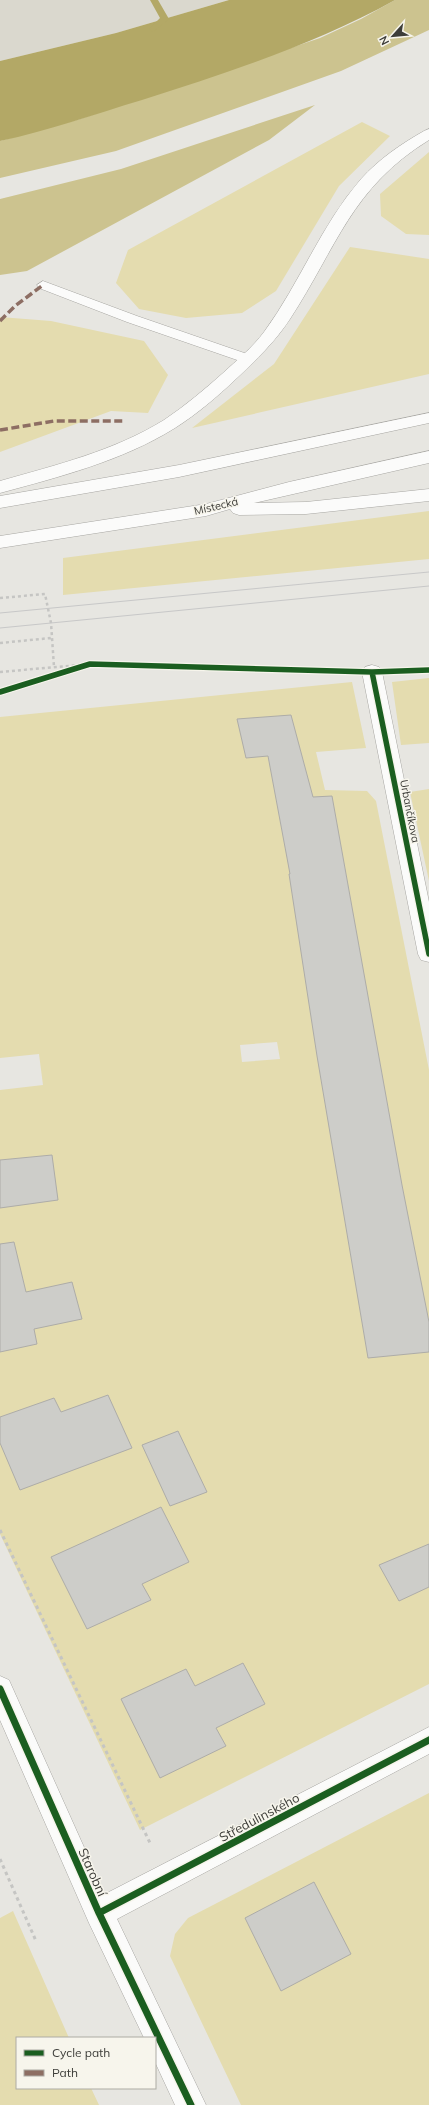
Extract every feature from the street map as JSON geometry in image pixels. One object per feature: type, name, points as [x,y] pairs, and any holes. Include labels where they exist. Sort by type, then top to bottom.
[{"type":"main road","points":[[0,487],[101,456],[145,438],[162,429],[191,408],[248,360],[269,336],[356,195],[368,181],[393,158],[429,134]]},
{"type":"main road","points":[[0,502],[60,494],[429,418]]},
{"type":"main road","name":"Místecká","points":[[0,542],[206,510],[289,488],[429,457]]},
{"type":"main road","points":[[206,510],[306,508],[429,495]]},
{"type":"main road","name":"Urbančíkova","points":[[372,672],[429,954]]},
{"type":"main road","name":"Starobní","points":[[0,1689],[99,1913],[191,2105]]},
{"type":"main road","name":"Středulinského","points":[[99,1913],[429,1740]]},
{"type":"lane","points":[[43,285],[132,319],[248,360]]},
{"type":"path","points":[[0,598],[46,594],[54,667]]},
{"type":"path","points":[[0,643],[52,638]]},
{"type":"path","points":[[60,673],[90,664]]},
{"type":"path","points":[[0,672],[98,664]]},
{"type":"path","points":[[0,1530],[166,1877]]},
{"type":"path","points":[[0,1859],[36,1941]]},
{"type":"shaded area","points":[[0,0],[229,0],[116,33],[0,61]]},
{"type":"shaded area","points":[[229,0],[395,0],[365,16],[303,44],[239,68],[71,122],[0,141],[0,61],[116,33]]},
{"type":"shaded area","points":[[395,0],[429,0],[429,30],[341,71],[116,151],[0,178],[0,141],[80,119],[320,38],[361,19]]},
{"type":"shaded area","points":[[315,105],[269,140],[27,271],[0,275],[0,199],[121,169]]},
{"type":"shaded area","points":[[362,122],[390,136],[339,186],[276,291],[242,313],[186,318],[139,309],[116,283],[128,250]]},
{"type":"shaded area","points":[[429,152],[429,235],[406,234],[381,216],[380,194]]},
{"type":"shaded area","points":[[350,247],[429,259],[429,374],[192,428],[274,364]]},
{"type":"shaded area","points":[[0,317],[51,321],[144,341],[168,375],[148,413],[111,411],[0,452]]},
{"type":"shaded area","points":[[429,511],[429,559],[63,595],[63,558]]},
{"type":"shaded area","points":[[429,678],[429,743],[401,745],[392,682]]},
{"type":"shaded area","points":[[352,682],[366,748],[316,752],[325,790],[367,791],[376,801],[429,1070],[429,1684],[140,1830],[0,1534],[0,1090],[43,1085],[39,1054],[0,1058],[0,717]],"holes":[[[277,1042],[280,1059],[242,1062],[240,1045]]]},
{"type":"shaded area","points":[[429,789],[429,881],[410,792]]},
{"type":"shaded area","points":[[429,1793],[429,2105],[241,2105],[170,1956],[175,1934],[188,1918]]},
{"type":"shaded area","points":[[13,1911],[69,2037],[16,2037],[16,2089],[91,2089],[99,2105],[0,2105],[0,1918]]},
{"type":"building","points":[[291,715],[313,797],[332,796],[402,1185],[429,1322],[429,1352],[368,1358],[317,1056],[290,874],[268,756],[246,758],[237,719]]},
{"type":"building","points":[[52,1155],[58,1200],[0,1208],[0,1160]]},
{"type":"building","points":[[14,1242],[26,1292],[72,1282],[82,1319],[34,1329],[37,1344],[0,1352],[0,1244]]},
{"type":"building","points":[[108,1395],[132,1448],[20,1490],[0,1443],[0,1417],[54,1398],[61,1412]]},
{"type":"building","points":[[178,1431],[207,1492],[170,1506],[142,1445]]},
{"type":"building","points":[[161,1507],[189,1562],[142,1584],[151,1600],[87,1629],[51,1557]]},
{"type":"building","points":[[429,1544],[429,1587],[399,1601],[379,1565]]},
{"type":"building","points":[[243,1663],[265,1704],[216,1728],[226,1746],[160,1778],[121,1699],[186,1669],[195,1686]]},
{"type":"building","points":[[314,1882],[351,1954],[281,1991],[245,1918]]},
{"type":"waterway","points":[[153,29],[165,19],[154,0]]},
{"type":"tram line","points":[[0,613],[429,572]]},
{"type":"tram line","points":[[0,628],[429,586]]},
{"type":"marked path","points":[[0,321],[15,306],[43,285]]},
{"type":"marked path","points":[[0,430],[54,421],[123,421]]},
{"type":"cycle path","points":[[0,692],[90,664],[372,672],[429,670]]},
{"type":"cycle path","points":[[372,672],[429,954]]},
{"type":"cycle path","points":[[0,1689],[99,1913],[191,2105]]},
{"type":"cycle path","points":[[99,1913],[429,1740]]}]
